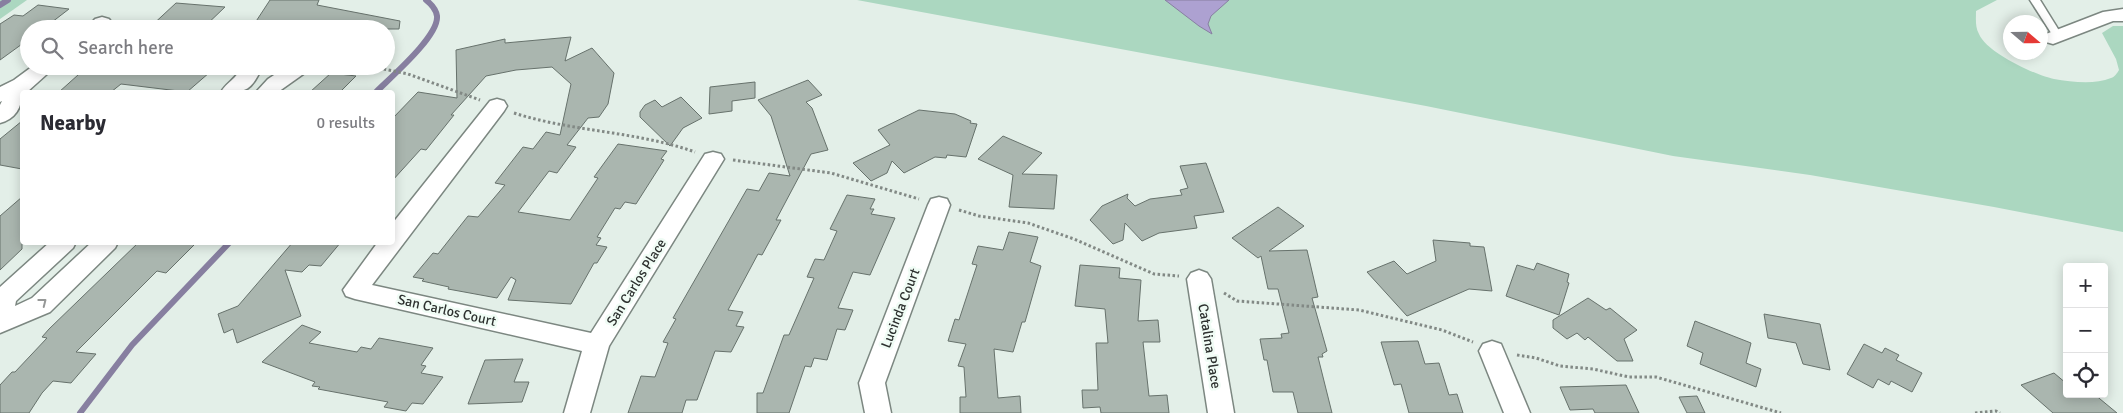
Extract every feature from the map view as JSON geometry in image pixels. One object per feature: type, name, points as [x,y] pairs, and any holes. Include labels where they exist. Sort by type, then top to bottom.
[{"type":"street","points":[[2056,38],[2110,16],[2123,16]]},
{"type":"street","points":[[0,95],[21,86],[35,75]]},
{"type":"street","points":[[234,90],[246,80],[248,75]]},
{"type":"street","points":[[268,90],[288,75]]},
{"type":"street","points":[[0,116],[7,111],[21,86]]},
{"type":"street","name":"San Carlos Court","points":[[395,238],[497,106]]},
{"type":"street","name":"San Carlos Place","points":[[577,413],[597,344],[713,159]]},
{"type":"street","name":"Lucinda Court","points":[[878,413],[872,383],[939,205]]},
{"type":"street","points":[[0,317],[4,297],[62,245]]},
{"type":"street","points":[[0,323],[41,305],[104,245]]},
{"type":"street","name":"San Carlos Court","points":[[390,245],[355,290],[597,344]]},
{"type":"street","name":"Catalina Place","points":[[1198,278],[1220,413]]},
{"type":"street","points":[[1492,351],[1517,413]]},
{"type":"lane","points":[[2035,0],[2056,38]]},
{"type":"path","points":[[395,72],[408,74],[535,121],[606,131],[680,145],[713,159],[831,173],[979,216],[1028,224],[1074,239],[1154,274],[1198,278],[1237,301],[1358,310],[1442,330],[1492,351],[1536,358],[1560,366],[1593,369],[1629,377],[1656,376],[1781,413]]},
{"type":"path","points":[[1975,413],[1996,411],[2000,413]]},
{"type":"green space","points":[[0,0],[27,0],[0,19]]},
{"type":"green space","points":[[857,0],[1997,0],[1976,11],[1977,29],[1984,41],[2003,57],[2003,60],[2008,60],[2035,73],[2054,79],[2090,82],[2114,77],[2119,70],[2116,59],[2102,33],[2113,26],[2123,26],[2123,232],[1810,175],[1673,156],[1426,106]]},
{"type":"shaded area","points":[[1165,0],[1229,0],[1211,16],[1208,24],[1212,34]]},
{"type":"building","points":[[270,0],[319,0],[317,5],[395,20],[257,20]]},
{"type":"building","points":[[176,3],[225,7],[211,20],[158,20]]},
{"type":"building","points":[[38,5],[69,9],[55,20],[20,20],[20,46],[0,60],[0,24],[14,15],[23,16]]},
{"type":"building","points":[[395,20],[400,21],[399,29],[395,29]]},
{"type":"building","points":[[571,37],[565,61],[592,48],[614,73],[608,104],[599,117],[588,118],[567,145],[576,147],[557,173],[549,171],[518,212],[570,220],[598,178],[594,177],[618,144],[667,151],[661,159],[664,160],[636,204],[625,202],[620,209],[615,208],[597,237],[601,238],[596,245],[607,247],[597,263],[594,263],[571,304],[508,300],[516,280],[511,277],[497,298],[448,289],[449,287],[413,277],[433,253],[438,254],[468,216],[478,217],[505,185],[495,183],[523,147],[533,149],[546,132],[560,135],[571,84],[552,67],[516,70],[486,76],[451,115],[454,115],[426,150],[421,149],[395,178],[395,116],[418,92],[457,98],[456,50],[505,39],[505,43]]},
{"type":"building","points":[[78,75],[207,75],[189,90],[170,90],[121,84],[114,90],[61,90]]},
{"type":"building","points":[[329,75],[356,76],[342,90],[312,90]]},
{"type":"building","points":[[808,80],[822,95],[806,102],[812,108],[828,150],[811,154],[776,220],[781,220],[762,255],[758,254],[728,310],[743,312],[736,326],[744,327],[731,352],[715,351],[697,400],[686,400],[682,413],[628,413],[641,376],[655,377],[668,343],[663,342],[676,319],[673,318],[747,189],[759,191],[769,173],[790,176],[771,116],[758,100]]},
{"type":"building","points":[[755,82],[755,98],[732,101],[732,111],[709,114],[710,87]]},
{"type":"building","points":[[681,97],[702,118],[683,128],[670,146],[640,117],[640,112],[645,105],[655,100],[662,107]]},
{"type":"building","points":[[919,110],[955,114],[971,121],[970,123],[977,124],[966,157],[947,155],[946,158],[935,157],[904,173],[892,161],[887,173],[871,181],[853,163],[890,145],[878,130]]},
{"type":"building","points":[[20,123],[20,169],[0,165],[0,139]]},
{"type":"building","points":[[1003,136],[1042,153],[1022,174],[1057,175],[1054,209],[1009,207],[1013,175],[978,159]]},
{"type":"building","points":[[1206,163],[1224,212],[1194,216],[1197,228],[1159,233],[1142,241],[1125,223],[1123,240],[1113,244],[1090,220],[1102,206],[1128,194],[1127,198],[1135,206],[1150,199],[1182,195],[1180,190],[1188,188],[1180,166]]},
{"type":"building","points":[[847,195],[875,199],[870,209],[874,209],[871,214],[895,218],[870,275],[853,272],[838,308],[853,310],[845,330],[837,329],[827,360],[814,358],[811,367],[805,366],[789,413],[757,413],[757,393],[763,393],[784,335],[789,335],[814,278],[807,277],[815,259],[824,260],[837,231],[830,229]]},
{"type":"building","points":[[20,199],[20,245],[22,245],[22,249],[0,270],[0,216]]},
{"type":"building","points":[[1278,207],[1304,226],[1269,251],[1307,250],[1318,297],[1312,298],[1327,351],[1322,354],[1323,357],[1318,357],[1332,413],[1298,413],[1293,392],[1273,392],[1267,360],[1264,360],[1260,339],[1282,338],[1281,334],[1289,333],[1278,289],[1268,289],[1261,256],[1258,258],[1232,238]]},
{"type":"building","points":[[1009,232],[1038,237],[1030,262],[1041,266],[1025,322],[1022,322],[1013,352],[994,349],[998,398],[1020,396],[1021,413],[960,413],[960,397],[966,397],[964,367],[958,366],[966,344],[948,341],[955,319],[959,320],[977,265],[972,264],[978,246],[1003,250]]},
{"type":"building","points":[[1433,240],[1470,243],[1470,246],[1484,247],[1492,291],[1469,289],[1407,316],[1367,272],[1394,261],[1407,274],[1436,261]]},
{"type":"building","points":[[136,245],[194,245],[166,273],[157,271],[76,352],[96,354],[71,383],[53,381],[42,393],[29,413],[0,413],[0,385],[47,338],[42,337]]},
{"type":"building","points":[[290,245],[338,245],[321,266],[309,265],[302,272],[285,270],[301,316],[237,343],[233,329],[224,333],[218,314],[238,306]]},
{"type":"building","points":[[1537,263],[1569,274],[1567,282],[1569,283],[1559,315],[1506,296],[1517,265],[1534,270]]},
{"type":"building","points":[[1080,265],[1120,268],[1119,278],[1141,280],[1138,321],[1158,320],[1160,342],[1143,342],[1149,396],[1167,395],[1169,413],[1101,413],[1100,407],[1083,408],[1082,390],[1098,390],[1096,343],[1108,343],[1105,309],[1075,306]]},
{"type":"building","points":[[1588,298],[1606,310],[1610,308],[1637,330],[1624,339],[1633,361],[1617,361],[1588,337],[1585,340],[1577,333],[1567,339],[1553,328],[1553,320]]},
{"type":"building","points":[[1764,314],[1820,324],[1830,370],[1803,364],[1796,343],[1768,338]]},
{"type":"building","points":[[1695,321],[1751,343],[1746,363],[1761,369],[1756,387],[1700,364],[1703,353],[1687,346]]},
{"type":"building","points":[[302,325],[321,332],[309,343],[357,352],[361,347],[371,349],[379,338],[433,348],[421,365],[426,366],[421,373],[443,377],[423,404],[412,403],[406,411],[384,407],[388,402],[318,389],[320,387],[312,386],[315,382],[262,362]]},
{"type":"building","points":[[1418,341],[1425,364],[1439,363],[1449,395],[1457,394],[1463,413],[1409,413],[1401,384],[1394,385],[1381,342]]},
{"type":"building","points":[[1864,344],[1882,353],[1885,348],[1899,355],[1896,360],[1922,373],[1912,392],[1891,381],[1889,385],[1878,379],[1873,388],[1847,374]]},
{"type":"building","points":[[523,359],[514,382],[529,382],[522,402],[468,404],[485,360]]},
{"type":"building","points":[[2054,373],[2063,381],[2063,398],[2099,398],[2117,413],[2053,413],[2021,385]]},
{"type":"building","points":[[1626,385],[1639,413],[1595,413],[1593,409],[1570,410],[1560,387]]},
{"type":"building","points":[[1697,396],[1705,413],[1687,413],[1679,397]]},
{"type":"waterway","points":[[0,5],[8,0]]},
{"type":"waterway","points":[[395,74],[423,45],[436,24],[436,11],[426,0]]},
{"type":"waterway","points":[[378,90],[393,75]]},
{"type":"waterway","points":[[80,413],[132,345],[227,245]]}]
